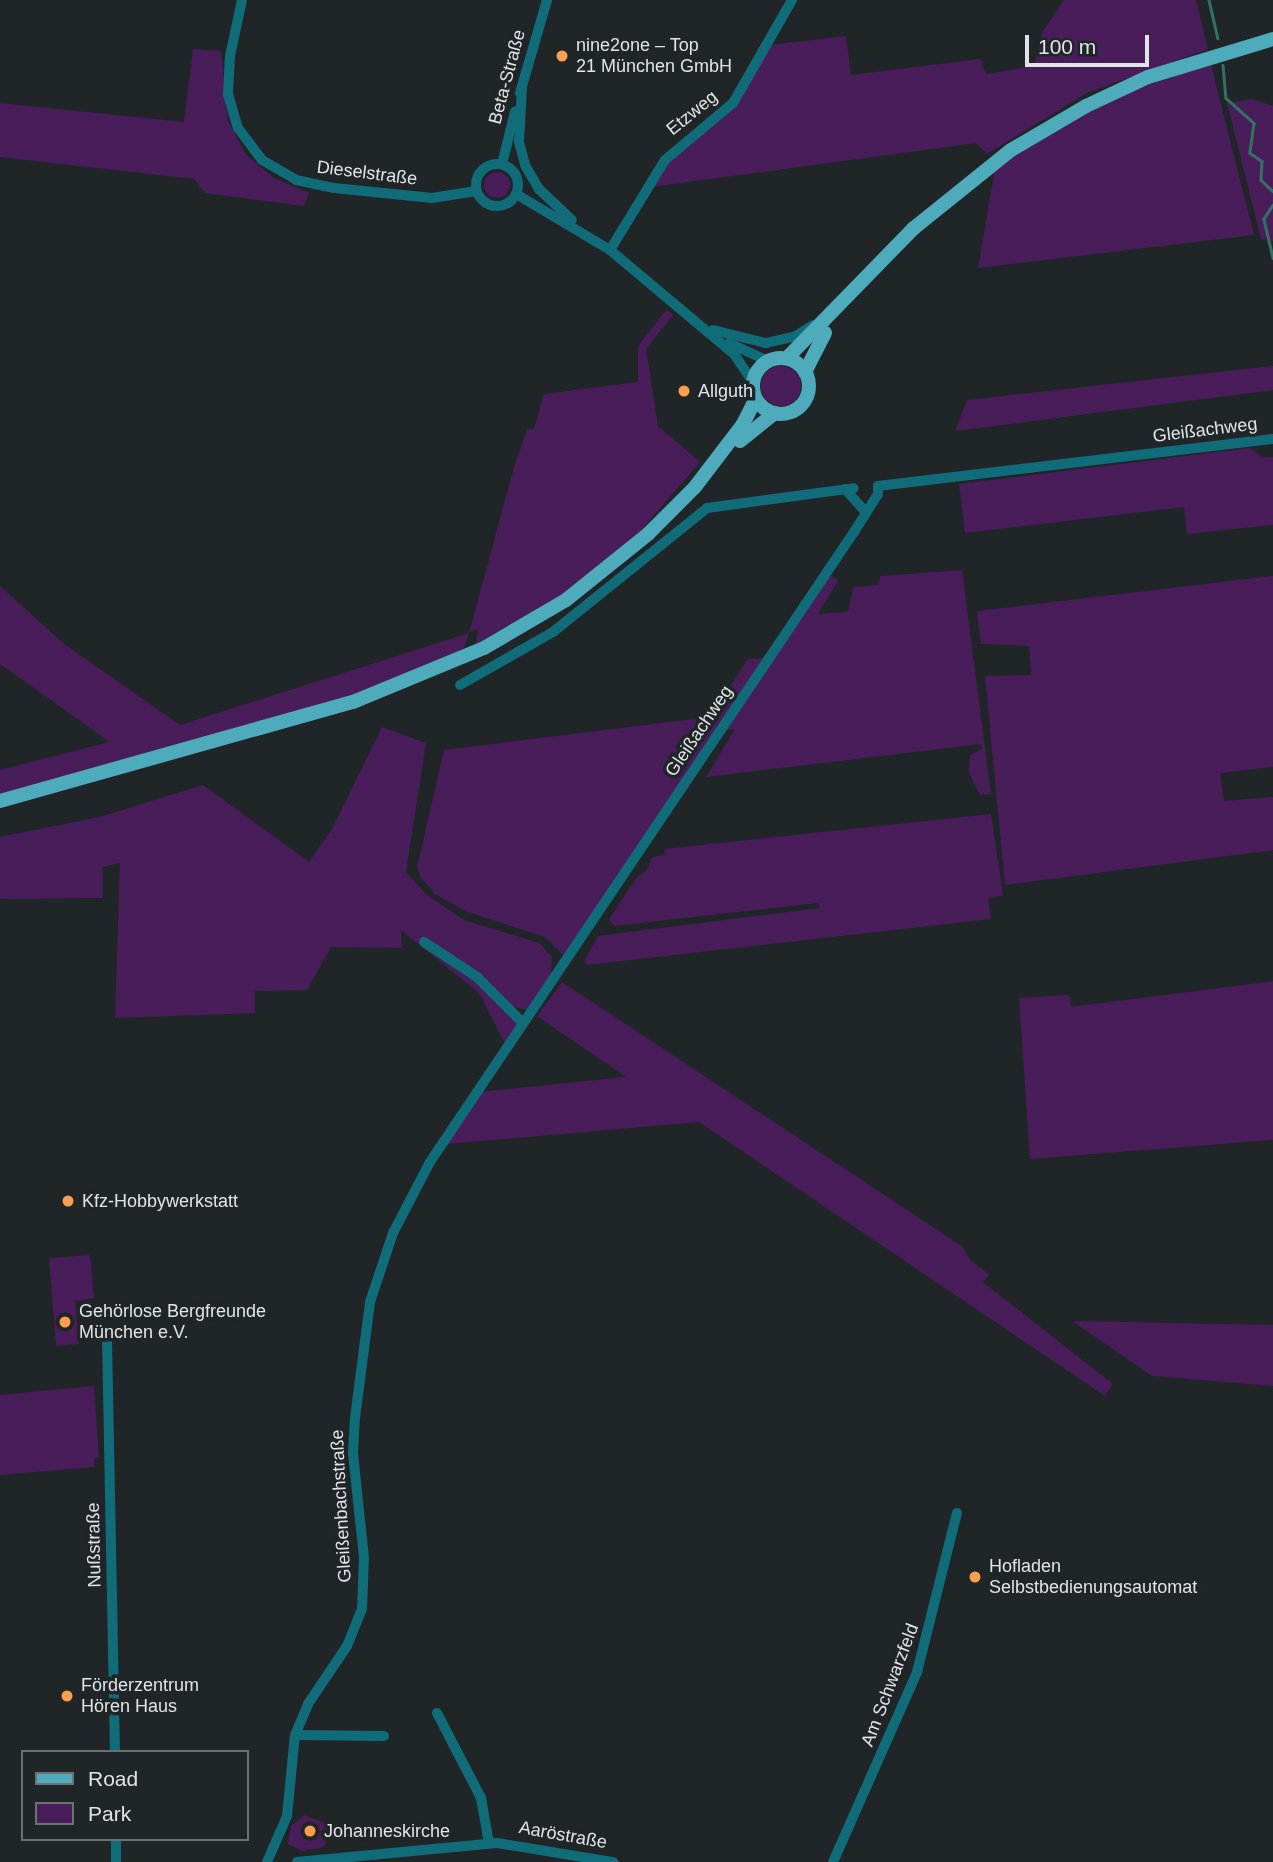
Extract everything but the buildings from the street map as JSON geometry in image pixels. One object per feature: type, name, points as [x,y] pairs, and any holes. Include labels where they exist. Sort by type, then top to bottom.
[{"type":"main road","points":[[695,487],[743,424],[756,399],[753,382],[768,361],[787,358],[944,202],[1049,126],[1148,77],[1273,39]]},
{"type":"main road","points":[[0,801],[353,702],[449,666],[484,649],[588,584],[695,487],[757,424],[775,413],[796,410],[808,393],[805,372],[814,347],[839,306]]},
{"type":"main road","points":[[787,358],[805,372]]},
{"type":"main road","points":[[756,399],[775,413]]},
{"type":"street","name":"Dieselstraße","points":[[242,0],[230,56],[228,94],[238,128],[262,160],[296,180],[334,188],[432,198],[476,191]]},
{"type":"street","name":"Beta-Straße","points":[[502,164],[547,0]]},
{"type":"street","name":"Etzweg","points":[[610,250],[665,160],[733,103],[792,0]]},
{"type":"street","points":[[522,88],[519,142],[525,165],[539,188],[587,234]]},
{"type":"street","points":[[502,164],[516,176],[516,194],[507,203],[495,206],[483,201],[476,191],[476,178],[484,167],[502,164]]},
{"type":"street","points":[[516,194],[610,250],[734,354],[753,382]]},
{"type":"street","points":[[664,295],[731,345],[768,361]]},
{"type":"street","points":[[713,330],[750,342],[781,341],[839,306]]},
{"type":"street","name":"Gleißachweg","points":[[561,970],[865,511],[878,486],[1273,439]]},
{"type":"street","points":[[460,685],[553,632],[707,508],[849,489],[865,511]]},
{"type":"street","points":[[424,942],[477,977],[523,1023]]},
{"type":"street","name":"Gleißenbachstraße","points":[[267,1862],[287,1816],[295,1735],[308,1704],[347,1646],[362,1609],[364,1558],[353,1437],[372,1291],[410,1195],[561,970]]},
{"type":"street","name":"Nußstraße","points":[[107,1338],[114,1750]]},
{"type":"street","name":"Am Schwarzfeld","points":[[833,1862],[917,1672],[957,1513]]},
{"type":"street","points":[[437,1713],[481,1798],[489,1843]]},
{"type":"street","points":[[295,1735],[384,1736]]},
{"type":"street","points":[[116,1841],[116,1862]]},
{"type":"street","name":"Aaröstraße","points":[[298,1862],[370,1858],[506,1843],[613,1862]]},
{"type":"green space","points":[[1064,0],[1196,0],[1208,49],[1087,93],[987,154],[976,143],[651,187],[675,154],[721,116],[770,45],[846,36],[851,75],[980,59],[986,74],[1034,66],[1043,31]]},
{"type":"green space","points":[[193,49],[221,51],[228,121],[246,155],[274,178],[309,193],[304,206],[205,193],[194,179],[0,157],[0,103],[184,122]]},
{"type":"green space","points":[[1210,61],[1254,235],[978,268],[995,169],[1054,130],[1117,97]]},
{"type":"green space","points":[[1252,99],[1273,106],[1273,241],[1261,239],[1227,103]]},
{"type":"green space","points":[[497,172],[506,176],[510,185],[506,194],[497,198],[488,194],[484,185],[488,176]]},
{"type":"green space","points":[[666,310],[673,315],[646,349],[658,426],[700,462],[636,536],[572,589],[476,644],[478,628],[469,633],[514,467],[527,430],[534,429],[544,394],[638,382],[638,346]]},
{"type":"green space","points":[[781,366],[795,372],[801,386],[795,400],[781,406],[767,400],[761,386],[767,372]]},
{"type":"green space","points":[[1273,366],[1273,390],[955,431],[967,400]]},
{"type":"green space","points":[[1250,448],[1262,457],[1273,457],[1273,525],[1187,534],[1184,507],[965,533],[959,484]]},
{"type":"green space","points":[[962,570],[991,794],[980,795],[969,773],[970,755],[982,749],[981,744],[706,777],[735,729],[724,730],[829,574],[838,581],[818,614],[848,612],[853,587],[879,585],[880,576]]},
{"type":"green space","points":[[1273,576],[1273,767],[1220,773],[1224,801],[1273,797],[1273,850],[1005,885],[985,676],[1031,675],[1029,646],[981,644],[977,611]]},
{"type":"green space","points":[[0,586],[64,644],[180,725],[469,633],[464,648],[450,656],[351,696],[0,796],[0,770],[110,742],[0,664]]},
{"type":"green space","points":[[764,658],[564,956],[545,937],[465,911],[435,894],[421,878],[417,868],[444,750],[710,717],[748,659]]},
{"type":"green space","points":[[382,727],[426,743],[406,872],[427,895],[464,920],[539,943],[552,957],[551,979],[527,1010],[515,1007],[511,1013],[518,1023],[505,1043],[479,993],[401,930],[402,948],[331,947],[307,990],[255,991],[255,1013],[115,1018],[120,863],[103,867],[103,898],[0,899],[0,837],[100,817],[203,785],[309,862],[333,827]]},
{"type":"green space","points":[[991,814],[1003,895],[988,899],[991,919],[587,965],[585,959],[598,936],[820,908],[818,903],[614,926],[609,919],[637,877],[647,870],[652,857],[665,855],[664,849]]},
{"type":"green space","points":[[1273,981],[1273,1140],[1030,1159],[1019,998],[1069,995],[1071,1007]]},
{"type":"green space","points":[[562,982],[963,1247],[970,1260],[989,1274],[983,1282],[1113,1384],[1105,1396],[699,1122],[447,1144],[480,1092],[626,1077],[537,1016]]},
{"type":"green space","name":"Gehörlose Bergfreunde München e.V.","points":[[90,1255],[94,1298],[75,1301],[79,1344],[56,1346],[49,1258]]},
{"type":"green space","points":[[1072,1321],[1273,1325],[1273,1386],[1152,1376]]},
{"type":"green space","points":[[94,1386],[99,1457],[94,1458],[94,1467],[0,1475],[0,1395]]},
{"type":"green space","points":[[304,1815],[328,1824],[331,1830],[324,1847],[302,1851],[288,1844],[291,1826]]},
{"type":"waterway","points":[[1209,0],[1218,38]]},
{"type":"waterway","points":[[1223,65],[1226,98],[1254,123],[1250,153],[1262,161],[1261,180],[1273,191]]},
{"type":"waterway","points":[[1273,205],[1264,219],[1273,258]]},
{"type":"place","name":"nine2one – Top 21 München GmbH","points":[[562,56]]},
{"type":"place","name":"Allguth","points":[[684,391]]},
{"type":"place","name":"Kfz-Hobbywerkstatt","points":[[68,1201]]},
{"type":"place","name":"Gehörlose Bergfreunde München e.V.","points":[[65,1322]]},
{"type":"place","name":"Hofladen Selbstbedienungsautomat","points":[[975,1577]]},
{"type":"place","name":"Förderzentrum Hören Haus","points":[[67,1696]]},
{"type":"place","name":"Johanneskirche","points":[[310,1831]]}]
